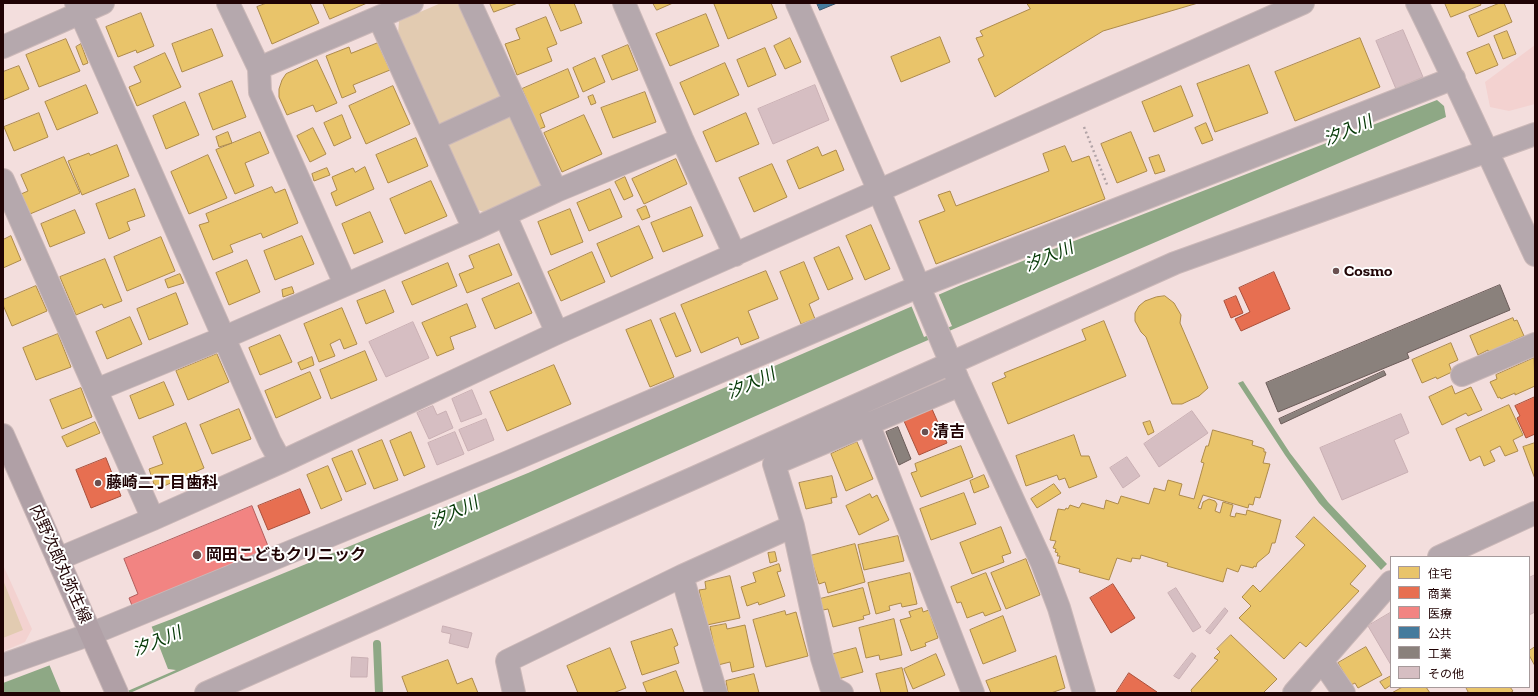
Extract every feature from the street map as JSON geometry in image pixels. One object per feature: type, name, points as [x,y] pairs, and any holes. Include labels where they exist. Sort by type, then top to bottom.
[{"type":"main road","name":"内野次郎丸弥生線","points":[[3,435],[117,693]]},
{"type":"street","points":[[3,47],[78,8],[102,3]]},
{"type":"street","points":[[228,3],[259,68],[260,92],[345,284]]},
{"type":"street","points":[[259,68],[412,3]]},
{"type":"street","points":[[470,3],[556,192]]},
{"type":"street","points":[[624,3],[682,139],[735,255]]},
{"type":"street","points":[[797,3],[920,286],[960,385],[1042,563],[1059,608],[1084,693]]},
{"type":"street","points":[[58,559],[153,519],[281,462],[557,333],[1303,3]]},
{"type":"street","points":[[1417,3],[1454,78],[1486,151],[1535,255]]},
{"type":"street","points":[[78,8],[223,338],[270,442],[281,462]]},
{"type":"street","points":[[379,18],[474,229]]},
{"type":"street","points":[[3,666],[91,634],[506,464],[920,286],[1454,78]]},
{"type":"street","points":[[434,139],[515,102]]},
{"type":"street","points":[[206,693],[951,364],[1175,263],[1535,134]]},
{"type":"street","points":[[96,390],[223,338],[556,192],[682,139]]},
{"type":"street","points":[[3,180],[153,519]]},
{"type":"street","points":[[505,215],[557,333]]},
{"type":"street","points":[[1462,375],[1535,344]]},
{"type":"street","points":[[842,693],[831,687],[822,658],[793,526],[774,464],[960,385]]},
{"type":"street","points":[[868,424],[974,693]]},
{"type":"street","points":[[1441,556],[1535,513]]},
{"type":"street","points":[[514,693],[507,661],[682,576],[793,526]]},
{"type":"street","points":[[682,576],[716,693]]},
{"type":"street","points":[[1294,693],[1390,583]]},
{"type":"street","points":[[1322,661],[1344,693]]},
{"type":"path","points":[[1076,104],[1117,210]]},
{"type":"shaded area","points":[[441,3],[464,3],[544,181],[542,190],[486,213],[473,208],[398,35],[399,21]]},
{"type":"shaded area","points":[[1535,45],[1535,104],[1509,111],[1490,107],[1485,82]]},
{"type":"shaded area","points":[[3,565],[32,629],[25,642],[4,651]]},
{"type":"shaded area","points":[[3,580],[23,630],[3,638]]},
{"type":"water","name":"汐入川","points":[[1437,100],[1444,106],[1446,117],[898,353],[130,693],[3,693],[3,683],[172,619],[528,473],[961,285]]},
{"type":"water","points":[[1243,381],[1290,453],[1328,502],[1387,564],[1381,570],[1319,503],[1285,455],[1238,383]]},
{"type":"pier","points":[[938,293],[952,326],[924,337],[911,305]]},
{"type":"pier","points":[[151,625],[168,669],[176,670],[123,693],[61,693],[49,664]]},
{"type":"building: 住宅","points":[[267,3],[310,3],[319,23],[272,44],[257,7]]},
{"type":"building: 住宅","points":[[323,3],[367,3],[330,19]]},
{"type":"building: 住宅","points":[[490,3],[518,3],[494,12]]},
{"type":"building: 住宅","points":[[549,3],[574,3],[582,23],[561,31]]},
{"type":"building: 住宅","points":[[653,3],[673,3],[657,10]]},
{"type":"building: 住宅","points":[[771,3],[777,18],[728,39],[714,4]]},
{"type":"building: 住宅","points":[[1027,3],[1198,3],[1103,31],[995,97],[978,59],[984,56],[976,38],[983,36],[980,31],[1030,9]]},
{"type":"building: 住宅","points":[[1445,3],[1480,3],[1481,5],[1451,17]]},
{"type":"building: 住宅","points":[[1500,3],[1504,3],[1512,22],[1478,37],[1469,16]]},
{"type":"building: 住宅","points":[[141,13],[154,46],[137,53],[136,50],[118,57],[106,27]]},
{"type":"building: 住宅","points":[[706,14],[719,46],[670,66],[656,34]]},
{"type":"building: 住宅","points":[[546,17],[557,44],[547,48],[552,61],[517,75],[505,44],[520,39],[516,29]]},
{"type":"building: 住宅","points":[[212,29],[223,56],[182,72],[172,44]]},
{"type":"building: 住宅","points":[[1507,31],[1516,54],[1503,59],[1494,36]]},
{"type":"building: 住宅","points":[[940,37],[950,62],[901,82],[891,57]]},
{"type":"building: 住宅","points":[[790,38],[801,62],[785,69],[774,46]]},
{"type":"building: 住宅","points":[[1360,38],[1380,87],[1295,121],[1275,72]]},
{"type":"building: 住宅","points":[[66,39],[80,71],[39,87],[26,55]]},
{"type":"building: 住宅","points":[[378,43],[390,70],[353,85],[356,92],[342,98],[326,56],[349,47],[351,53]]},
{"type":"building: 住宅","points":[[81,44],[88,63],[83,65],[76,47]]},
{"type":"building: 住宅","points":[[1489,44],[1498,65],[1476,74],[1467,53]]},
{"type":"building: 住宅","points":[[628,45],[638,70],[612,80],[602,56]]},
{"type":"building: 住宅","points":[[765,48],[776,75],[748,87],[737,60]]},
{"type":"building: 住宅","points":[[165,53],[181,87],[137,106],[129,87],[141,82],[134,67]]},
{"type":"building: 住宅","points":[[595,58],[605,82],[583,92],[573,68]]},
{"type":"building: 住宅","points":[[317,60],[337,103],[316,112],[313,105],[287,115],[279,97],[279,89],[282,80],[286,74]]},
{"type":"building: 住宅","points":[[725,63],[739,95],[694,115],[680,83]]},
{"type":"building: 住宅","points":[[1249,65],[1268,113],[1215,132],[1197,84]]},
{"type":"building: 住宅","points":[[19,66],[29,89],[3,100],[3,72]]},
{"type":"building: 住宅","points":[[568,69],[579,97],[540,114],[545,127],[539,129],[522,89]]},
{"type":"building: 住宅","points":[[232,81],[246,117],[213,130],[199,94]]},
{"type":"building: 住宅","points":[[86,85],[98,113],[57,130],[45,102]]},
{"type":"building: 住宅","points":[[393,86],[410,124],[366,144],[349,106]]},
{"type":"building: 住宅","points":[[1181,86],[1193,116],[1154,132],[1142,102]]},
{"type":"building: 住宅","points":[[645,92],[656,122],[613,138],[601,108]]},
{"type":"building: 住宅","points":[[593,95],[596,103],[591,105],[588,97]]},
{"type":"building: 住宅","points":[[185,102],[199,135],[166,149],[153,116]]},
{"type":"building: 住宅","points":[[39,113],[48,137],[14,151],[4,127]]},
{"type":"building: 住宅","points":[[746,113],[759,144],[716,162],[703,132]]},
{"type":"building: 住宅","points":[[342,115],[351,138],[334,146],[324,123]]},
{"type":"building: 住宅","points":[[584,115],[602,154],[562,172],[544,133]]},
{"type":"building: 住宅","points":[[1206,123],[1213,140],[1202,144],[1195,128]]},
{"type":"building: 住宅","points":[[313,128],[326,154],[310,162],[297,136]]},
{"type":"building: 住宅","points":[[228,132],[232,143],[219,147],[216,137]]},
{"type":"building: 住宅","points":[[260,132],[269,153],[245,163],[254,186],[235,194],[216,150]]},
{"type":"building: 住宅","points":[[1131,132],[1147,171],[1117,183],[1101,144]]},
{"type":"building: 住宅","points":[[416,138],[428,166],[388,183],[376,155]]},
{"type":"building: 住宅","points":[[117,145],[129,176],[82,195],[68,161]]},
{"type":"building: 住宅","points":[[1065,146],[1072,162],[1089,156],[1105,199],[936,264],[919,221],[945,211],[938,195],[950,191],[956,206],[1049,171],[1043,154]]},
{"type":"building: 住宅","points":[[818,147],[822,156],[836,150],[844,170],[799,189],[787,161]]},
{"type":"building: 住宅","points":[[208,155],[227,198],[189,214],[171,172]]},
{"type":"building: 住宅","points":[[1159,155],[1165,171],[1155,174],[1149,158]]},
{"type":"building: 住宅","points":[[64,157],[80,193],[30,214],[21,194],[28,191],[21,175]]},
{"type":"building: 住宅","points":[[676,159],[687,184],[644,204],[632,179]]},
{"type":"building: 住宅","points":[[772,164],[787,197],[754,212],[739,178]]},
{"type":"building: 住宅","points":[[365,167],[374,189],[336,206],[331,193],[337,190],[332,177],[353,168],[355,172]]},
{"type":"building: 住宅","points":[[327,168],[330,175],[314,181],[312,174]]},
{"type":"building: 住宅","points":[[625,177],[633,196],[624,200],[615,182]]},
{"type":"building: 住宅","points":[[431,181],[447,216],[405,234],[390,199]]},
{"type":"building: 住宅","points":[[272,187],[275,193],[285,189],[298,223],[263,238],[261,233],[230,245],[233,252],[213,260],[199,225],[209,222],[206,214]]},
{"type":"building: 住宅","points":[[135,189],[145,216],[127,222],[130,230],[109,239],[96,204]]},
{"type":"building: 住宅","points":[[610,189],[622,217],[589,231],[577,203]]},
{"type":"building: 住宅","points":[[646,206],[650,217],[642,220],[637,210]]},
{"type":"building: 住宅","points":[[691,207],[703,236],[663,252],[651,223]]},
{"type":"building: 住宅","points":[[570,209],[583,242],[551,255],[538,222]]},
{"type":"building: 住宅","points":[[75,210],[85,233],[50,247],[41,224]]},
{"type":"building: 住宅","points":[[370,212],[383,242],[354,254],[342,224]]},
{"type":"building: 住宅","points":[[871,225],[890,269],[865,280],[846,236]]},
{"type":"building: 住宅","points":[[639,226],[653,258],[611,277],[597,244]]},
{"type":"building: 住宅","points":[[11,236],[21,260],[3,268],[3,240]]},
{"type":"building: 住宅","points":[[302,236],[314,264],[275,280],[264,251]]},
{"type":"building: 住宅","points":[[161,237],[175,271],[127,291],[114,257]]},
{"type":"building: 住宅","points":[[499,244],[512,275],[467,293],[459,274],[474,268],[469,256]]},
{"type":"building: 住宅","points":[[839,247],[853,279],[828,290],[814,258]]},
{"type":"building: 住宅","points":[[592,252],[605,282],[561,301],[548,272]]},
{"type":"building: 住宅","points":[[105,259],[122,301],[104,308],[102,304],[76,315],[60,277]]},
{"type":"building: 住宅","points":[[247,260],[260,292],[229,305],[216,273]]},
{"type":"building: 住宅","points":[[804,262],[819,299],[809,304],[815,319],[801,324],[780,272]]},
{"type":"building: 住宅","points":[[448,263],[457,286],[412,305],[402,282]]},
{"type":"building: 住宅","points":[[766,271],[778,299],[748,311],[759,338],[741,345],[738,337],[701,353],[681,305]]},
{"type":"building: 住宅","points":[[180,274],[184,283],[168,288],[165,280]]},
{"type":"building: 住宅","points":[[519,283],[532,313],[495,329],[482,299]]},
{"type":"building: 住宅","points":[[36,286],[47,311],[12,326],[3,305],[3,300]]},
{"type":"building: 住宅","points":[[292,287],[294,293],[283,297],[282,290]]},
{"type":"building: 住宅","points":[[385,290],[394,312],[366,324],[357,301]]},
{"type":"building: 住宅","points":[[176,293],[188,324],[149,340],[137,309]]},
{"type":"building: 住宅","points":[[1165,296],[1174,303],[1181,315],[1180,323],[1208,388],[1199,396],[1182,404],[1172,404],[1146,337],[1141,332],[1135,321],[1135,313],[1139,306],[1145,301],[1156,297]]},
{"type":"building: 住宅","points":[[467,304],[476,327],[450,337],[454,349],[437,356],[422,323]]},
{"type":"building: 住宅","points":[[342,308],[357,344],[344,349],[340,339],[330,344],[335,356],[319,362],[304,324]]},
{"type":"building: 住宅","points":[[675,313],[691,351],[676,357],[660,319]]},
{"type":"building: 住宅","points":[[130,317],[142,344],[107,359],[96,332]]},
{"type":"building: 住宅","points":[[1513,318],[1514,321],[1517,320],[1524,336],[1510,342],[1511,344],[1489,353],[1488,350],[1478,355],[1470,336]]},
{"type":"building: 住宅","points":[[651,320],[674,377],[650,387],[626,330]]},
{"type":"building: 住宅","points":[[1104,321],[1126,376],[1008,424],[992,383],[1006,377],[1004,373],[1086,340],[1082,330]]},
{"type":"building: 住宅","points":[[58,334],[71,367],[36,380],[23,348]]},
{"type":"building: 住宅","points":[[280,335],[292,362],[260,375],[249,348]]},
{"type":"building: 住宅","points":[[1451,343],[1458,360],[1449,364],[1452,372],[1437,379],[1436,377],[1422,383],[1412,360]]},
{"type":"building: 住宅","points":[[365,351],[377,380],[331,399],[320,370]]},
{"type":"building: 住宅","points":[[217,354],[229,382],[188,400],[176,371]]},
{"type":"building: 住宅","points":[[312,357],[314,365],[301,370],[298,363]]},
{"type":"building: 住宅","points":[[1534,358],[1535,386],[1515,395],[1515,393],[1501,399],[1500,397],[1498,398],[1490,382],[1497,379],[1496,375]]},
{"type":"building: 住宅","points":[[554,365],[571,404],[507,431],[490,392]]},
{"type":"building: 住宅","points":[[310,372],[321,398],[276,418],[265,391]]},
{"type":"building: 住宅","points":[[164,382],[174,405],[139,419],[130,396]]},
{"type":"building: 住宅","points":[[1452,386],[1455,394],[1471,387],[1482,410],[1468,416],[1466,413],[1442,425],[1429,397]]},
{"type":"building: 住宅","points":[[81,388],[92,417],[62,429],[50,400]]},
{"type":"building: 住宅","points":[[1509,405],[1523,435],[1513,440],[1518,451],[1505,456],[1500,446],[1490,451],[1495,461],[1484,466],[1480,456],[1470,461],[1456,429]]},
{"type":"building: 住宅","points":[[239,409],[251,439],[212,454],[200,425]]},
{"type":"building: 住宅","points":[[1150,421],[1154,432],[1148,435],[1143,423]]},
{"type":"building: 住宅","points":[[95,422],[100,433],[67,447],[62,437]]},
{"type":"building: 住宅","points":[[186,423],[204,468],[164,486],[157,486],[154,484],[149,469],[163,464],[153,437]]},
{"type":"building: 住宅","points":[[1213,430],[1253,441],[1252,445],[1264,449],[1264,452],[1266,452],[1263,463],[1270,464],[1260,498],[1255,497],[1253,505],[1249,504],[1248,508],[1203,495],[1198,508],[1201,509],[1203,502],[1209,499],[1215,501],[1217,504],[1215,511],[1220,513],[1223,502],[1233,505],[1230,516],[1235,517],[1236,513],[1246,515],[1247,510],[1281,520],[1275,543],[1272,543],[1269,553],[1257,563],[1256,567],[1254,566],[1253,568],[1241,565],[1238,572],[1227,568],[1223,582],[1167,566],[1168,563],[1141,555],[1140,559],[1132,558],[1131,562],[1117,558],[1109,580],[1079,572],[1080,569],[1058,563],[1060,556],[1057,556],[1058,553],[1055,552],[1056,549],[1053,548],[1056,541],[1050,540],[1058,509],[1068,509],[1070,505],[1079,508],[1082,503],[1104,509],[1106,500],[1118,504],[1121,496],[1149,504],[1154,488],[1165,491],[1168,480],[1182,484],[1179,495],[1194,499],[1204,463],[1201,462]]},
{"type":"building: 住宅","points":[[411,432],[425,467],[404,476],[390,441]]},
{"type":"building: 住宅","points":[[1074,435],[1081,456],[1089,456],[1097,477],[1069,488],[1065,478],[1059,480],[1057,475],[1026,486],[1016,456]]},
{"type":"building: 住宅","points":[[382,440],[398,480],[374,489],[358,450]]},
{"type":"building: 住宅","points":[[857,442],[873,479],[846,491],[831,454]]},
{"type":"building: 住宅","points":[[1535,443],[1535,479],[1523,447]]},
{"type":"building: 住宅","points":[[961,446],[973,477],[921,497],[911,473],[917,471],[915,464]]},
{"type":"building: 住宅","points":[[352,451],[366,484],[346,492],[332,459]]},
{"type":"building: 住宅","points":[[328,466],[342,500],[321,509],[307,475]]},
{"type":"building: 住宅","points":[[984,475],[989,487],[974,493],[970,481]]},
{"type":"building: 住宅","points":[[832,476],[837,497],[831,498],[832,503],[806,509],[799,483]]},
{"type":"building: 住宅","points":[[1054,484],[1061,493],[1037,508],[1031,499]]},
{"type":"building: 住宅","points":[[964,493],[976,524],[931,540],[920,509]]},
{"type":"building: 住宅","points":[[870,494],[872,498],[877,495],[889,520],[859,535],[846,506]]},
{"type":"building: 住宅","points":[[1314,517],[1366,566],[1350,584],[1359,591],[1306,647],[1300,642],[1284,659],[1239,618],[1251,606],[1242,597],[1253,585],[1260,592],[1305,545],[1296,537]]},
{"type":"building: 住宅","points":[[1001,527],[1011,553],[1002,556],[1004,562],[972,574],[960,543]]},
{"type":"building: 住宅","points":[[898,536],[904,561],[864,570],[858,545]]},
{"type":"building: 住宅","points":[[855,544],[865,582],[828,593],[825,582],[819,584],[810,556]]},
{"type":"building: 住宅","points":[[775,552],[777,561],[770,563],[768,553]]},
{"type":"building: 住宅","points":[[1026,559],[1040,595],[1006,609],[991,573]]},
{"type":"building: 住宅","points":[[779,564],[781,571],[777,572],[785,596],[759,605],[758,602],[747,606],[741,587],[756,582],[753,573]]},
{"type":"building: 住宅","points":[[910,573],[917,604],[902,607],[901,603],[889,606],[890,610],[876,614],[868,583]]},
{"type":"building: 住宅","points":[[986,573],[1001,610],[985,616],[983,612],[967,618],[961,602],[957,603],[951,587]]},
{"type":"building: 住宅","points":[[730,576],[740,618],[707,625],[699,590],[706,589],[705,582]]},
{"type":"building: 住宅","points":[[863,588],[870,614],[863,616],[864,619],[833,627],[828,609],[823,610],[820,599]]},
{"type":"building: 住宅","points":[[922,608],[923,612],[929,610],[938,638],[925,643],[926,646],[911,651],[900,620],[911,617],[909,612]]},
{"type":"building: 住宅","points":[[785,611],[786,615],[796,612],[808,656],[766,667],[753,620]]},
{"type":"building: 住宅","points":[[1003,616],[1016,651],[983,664],[970,630]]},
{"type":"building: 住宅","points":[[894,619],[902,655],[880,660],[879,655],[866,658],[859,628]]},
{"type":"building: 住宅","points":[[726,624],[727,629],[745,625],[754,667],[732,672],[730,662],[718,665],[710,627]]},
{"type":"building: 住宅","points":[[672,629],[678,645],[674,647],[679,663],[642,675],[631,642]]},
{"type":"building: 住宅","points":[[1231,635],[1277,679],[1263,693],[1192,693],[1191,690],[1218,660],[1214,658],[1220,652],[1217,649]]},
{"type":"building: 住宅","points":[[1366,647],[1382,675],[1358,688],[1355,683],[1351,685],[1338,663]]},
{"type":"building: 住宅","points":[[1535,647],[1535,666],[1530,657],[1530,650]]},
{"type":"building: 住宅","points":[[610,648],[626,688],[613,693],[578,693],[567,666]]},
{"type":"building: 住宅","points":[[856,648],[863,672],[838,679],[830,655]]},
{"type":"building: 住宅","points":[[936,654],[945,675],[913,689],[904,669]]},
{"type":"building: 住宅","points":[[1056,656],[1065,688],[1051,693],[991,693],[986,681]]},
{"type":"building: 住宅","points":[[448,660],[457,684],[472,678],[478,693],[408,693],[402,677]]},
{"type":"building: 住宅","points":[[902,668],[908,693],[881,693],[876,674]]},
{"type":"building: 住宅","points":[[676,671],[684,692],[647,693],[643,683]]},
{"type":"building: 住宅","points":[[754,674],[759,693],[728,693],[726,681]]},
{"type":"building: 住宅","points":[[1390,677],[1390,686],[1385,689],[1380,682]]},
{"type":"building: 住宅","points":[[1401,688],[1427,688],[1430,693],[1392,693]]},
{"type":"building: 住宅","points":[[1466,688],[1511,688],[1513,691],[1510,693],[1469,693]]},
{"type":"building: 商業","points":[[1274,272],[1290,309],[1241,331],[1235,319],[1250,312],[1239,288]]},
{"type":"building: 商業","points":[[1236,296],[1243,313],[1231,318],[1224,301]]},
{"type":"building: 商業","points":[[1535,397],[1535,434],[1526,438],[1517,418],[1520,416],[1515,406]]},
{"type":"building: 商業","name":"清吉","points":[[932,409],[947,443],[919,455],[904,421]]},
{"type":"building: 商業","name":"藤崎二丁目歯科","points":[[106,458],[121,496],[91,508],[76,470]]},
{"type":"building: 商業","points":[[300,489],[310,513],[268,530],[258,506]]},
{"type":"building: 商業","points":[[1113,584],[1135,618],[1111,633],[1090,598]]},
{"type":"building: 商業","points":[[1129,673],[1157,692],[1116,693]]},
{"type":"building: 医療","name":"岡田こどもクリニック","points":[[252,506],[270,551],[133,608],[129,598],[138,594],[124,559]]},
{"type":"building: 公共","points":[[817,3],[837,3],[820,10]]},
{"type":"building: 工業","points":[[1500,285],[1510,310],[1407,353],[1409,358],[1278,412],[1266,383]]},
{"type":"building: 工業","points":[[1384,371],[1386,375],[1281,424],[1279,419]]},
{"type":"building: 工業","points":[[898,427],[911,459],[899,465],[886,432]]},
{"type":"building: その他","points":[[1403,30],[1423,77],[1396,89],[1376,41]]},
{"type":"building: その他","points":[[815,85],[829,120],[773,144],[758,109]]},
{"type":"building: その他","points":[[413,322],[429,358],[386,377],[369,342]]},
{"type":"building: その他","points":[[472,390],[482,414],[461,422],[452,399]]},
{"type":"building: その他","points":[[433,406],[437,415],[446,411],[453,428],[429,439],[417,413]]},
{"type":"building: その他","points":[[1192,411],[1208,433],[1159,467],[1144,444]]},
{"type":"building: その他","points":[[1401,414],[1409,433],[1394,440],[1408,472],[1342,500],[1320,448]]},
{"type":"building: その他","points":[[486,419],[494,440],[468,451],[459,430]]},
{"type":"building: その他","points":[[455,432],[464,454],[437,465],[428,443]]},
{"type":"building: その他","points":[[1127,457],[1140,476],[1123,488],[1110,468]]},
{"type":"building: その他","points":[[1535,575],[1535,612],[1530,614],[1530,578]]},
{"type":"building: その他","points":[[1176,588],[1201,627],[1193,632],[1168,593]]},
{"type":"building: その他","points":[[1225,608],[1228,611],[1210,634],[1206,631]]},
{"type":"building: その他","points":[[1390,613],[1390,663],[1368,626]]},
{"type":"building: その他","points":[[443,626],[472,633],[468,648],[449,643],[451,634],[442,632]]},
{"type":"building: その他","points":[[1192,653],[1196,656],[1179,679],[1174,676]]},
{"type":"building: その他","points":[[352,657],[368,658],[367,677],[351,677]]},
{"type":"waterway","points":[[377,644],[379,693]]},
{"type":"place","name":"Cosmo","points":[[1336,271]]},
{"type":"place","name":"清吉","points":[[925,432]]},
{"type":"place","name":"藤崎二丁目歯科","points":[[98,483]]},
{"type":"place","name":"岡田こどもクリニック","points":[[197,555]]}]
